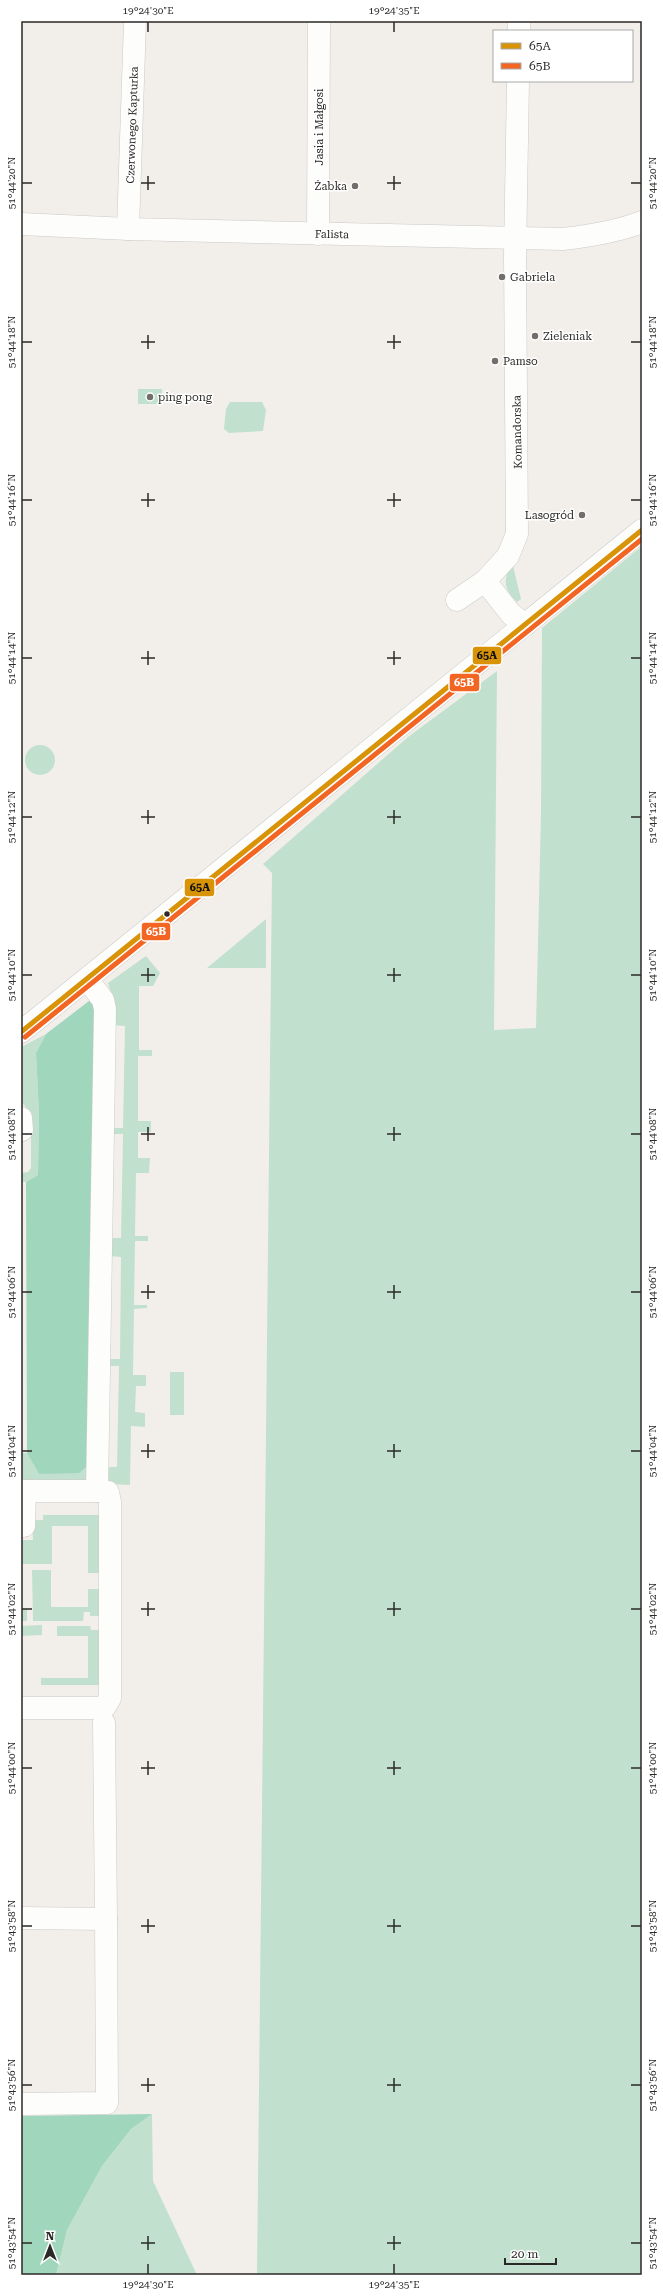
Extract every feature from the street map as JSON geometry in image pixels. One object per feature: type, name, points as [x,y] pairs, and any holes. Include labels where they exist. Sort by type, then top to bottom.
[{"type":"street","name":"Czerwonego Kapturka","points":[[128,229],[135,21]]},
{"type":"street","name":"Jasia i Małgosi","points":[[318,234],[319,21]]},
{"type":"street","name":"Komandorska","points":[[457,600],[485,581],[508,556],[517,534],[516,238],[518,82]]},
{"type":"street","name":"Falista","points":[[21,224],[128,229],[563,239],[593,236],[626,228],[642,222]]},
{"type":"street","points":[[21,1032],[642,530]]},
{"type":"street","points":[[485,581],[511,614],[525,625]]},
{"type":"street","points":[[87,979],[103,1000],[105,1009],[97,1491]]},
{"type":"street","points":[[21,1708],[104,1708],[110,1698],[110,1502],[108,1492],[23,1491],[24,1526]]},
{"type":"street","points":[[21,2104],[107,2104],[104,1723]]},
{"type":"street","points":[[21,1918],[106,1919]]},
{"type":"green space","name":"ping pong","points":[[138,389],[162,389],[162,404],[138,404]]},
{"type":"green space","points":[[230,402],[262,402],[266,410],[263,431],[229,433],[224,429],[226,409]]},
{"type":"green space","points":[[642,546],[642,2275],[257,2275],[272,873],[263,864],[408,737],[497,671],[494,1030],[536,1028],[541,813],[542,628]]},
{"type":"green space","points":[[513,566],[521,599],[517,602],[506,588],[508,570]]},
{"type":"green space","points":[[40,745],[51,749],[55,760],[51,771],[40,775],[29,771],[25,760],[29,749]]},
{"type":"green space","points":[[266,919],[266,968],[207,968]]},
{"type":"green space","points":[[146,956],[160,973],[153,986],[139,986],[139,1050],[152,1050],[152,1056],[138,1056],[138,1121],[151,1121],[151,1132],[138,1132],[138,1158],[150,1158],[149,1173],[136,1173],[135,1236],[148,1236],[148,1241],[135,1241],[134,1305],[147,1305],[147,1308],[134,1309],[133,1375],[146,1375],[146,1386],[136,1386],[135,1412],[145,1413],[145,1427],[131,1426],[130,1485],[108,1484],[106,1467],[117,1467],[119,1366],[106,1366],[106,1359],[120,1359],[121,1257],[109,1256],[109,1238],[121,1238],[123,1134],[110,1134],[110,1128],[123,1128],[125,1026],[112,1025],[113,1000],[108,983]]},
{"type":"green space","points":[[89,1001],[93,1003],[97,1011],[92,1466],[86,1467],[79,1473],[39,1474],[27,1453],[26,1182],[38,1175],[39,1112],[36,1053],[46,1034]]},
{"type":"green space","points":[[46,1034],[36,1053],[39,1112],[38,1175],[26,1182],[21,1182],[21,1173],[28,1172],[31,1168],[31,1114],[21,1101],[21,1047]]},
{"type":"green space","points":[[170,1372],[184,1372],[184,1415],[170,1415]]},
{"type":"green space","points":[[21,1453],[27,1453],[39,1474],[92,1466],[90,1481],[24,1482],[21,1478]]},
{"type":"green space","points":[[43,1515],[99,1515],[100,1573],[88,1573],[88,1526],[52,1526],[52,1564],[21,1564],[21,1540],[33,1540],[32,1520],[43,1520]]},
{"type":"green space","points":[[32,1570],[51,1570],[51,1607],[88,1607],[88,1589],[100,1589],[99,1616],[90,1616],[90,1612],[84,1612],[83,1621],[33,1621]]},
{"type":"green space","points":[[21,1609],[27,1609],[27,1621],[21,1621]]},
{"type":"green space","points":[[42,1625],[42,1635],[21,1636],[21,1626]]},
{"type":"green space","points":[[57,1626],[90,1626],[91,1630],[100,1630],[100,1685],[41,1685],[41,1678],[88,1678],[88,1636],[57,1636]]},
{"type":"green space","points":[[152,2114],[153,2181],[197,2275],[56,2275],[67,2230],[102,2166],[131,2129]]},
{"type":"green space","points":[[152,2114],[131,2129],[102,2166],[67,2230],[56,2275],[21,2275],[21,2116]]},
{"type":"transit line","name":"65A","points":[[21,1032],[642,530]]},
{"type":"transit line","name":"65B","points":[[25,1037],[642,539]]},
{"type":"place","name":"Żabka","points":[[355,186]]},
{"type":"place","name":"Gabriela","points":[[502,277]]},
{"type":"place","name":"Zieleniak","points":[[535,336]]},
{"type":"place","name":"Pamso","points":[[495,361]]},
{"type":"place","name":"ping pong","points":[[150,397]]},
{"type":"place","name":"Lasogród","points":[[582,515]]}]
